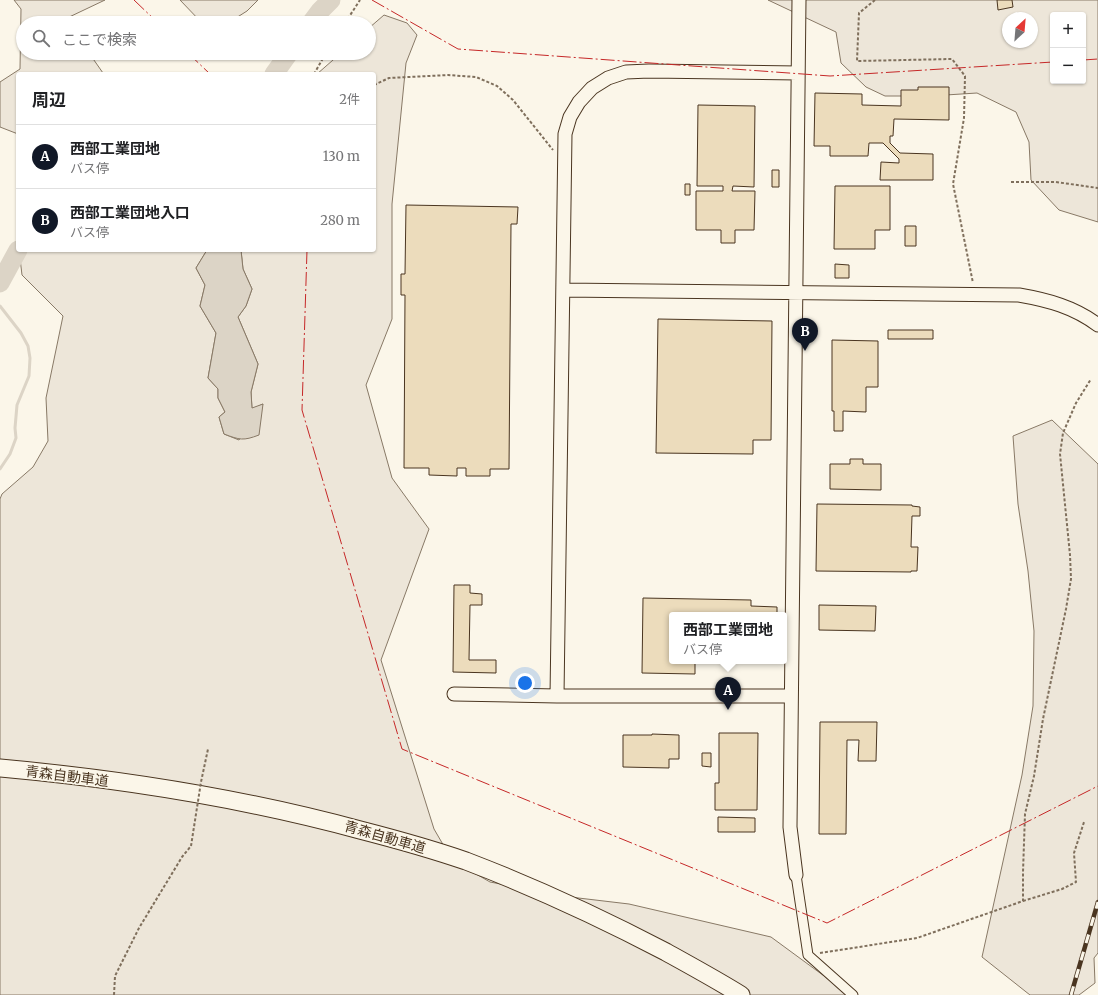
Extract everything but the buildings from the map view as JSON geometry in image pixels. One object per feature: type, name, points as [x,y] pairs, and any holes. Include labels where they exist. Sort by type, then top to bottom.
[{"type":"highway","name":"青森自動車道","points":[[0,768],[161,787],[258,805],[324,820],[395,839],[464,861],[531,887],[619,927],[719,981],[741,995]]},
{"type":"street","points":[[799,0],[790,827],[808,955],[853,995]]},
{"type":"street","points":[[557,696],[564,164],[565,134],[570,117],[579,102],[592,88],[608,78],[626,72],[798,73]]},
{"type":"street","points":[[563,290],[1019,295],[1044,299],[1069,308],[1098,325]]},
{"type":"street","points":[[454,694],[557,696],[791,696]]},
{"type":"path","points":[[350,16],[360,0]]},
{"type":"path","points":[[875,0],[859,13],[857,61],[952,59],[965,76],[964,118],[953,184],[975,294]]},
{"type":"path","points":[[315,72],[322,60]]},
{"type":"path","points":[[376,84],[389,78],[448,75],[476,77],[497,86],[513,100],[564,164]]},
{"type":"path","points":[[1011,182],[1056,182],[1098,188]]},
{"type":"path","points":[[1023,901],[1025,814],[1034,776],[1043,719],[1071,579],[1060,454],[1063,434],[1076,403],[1091,379]]},
{"type":"path","points":[[114,995],[115,976],[139,928],[182,857],[191,846],[208,749]]},
{"type":"path","points":[[808,955],[917,938],[1062,889],[1076,882],[1074,853],[1084,822]]},
{"type":"shaded area","points":[[14,0],[105,0],[71,16],[21,16],[21,9]]},
{"type":"shaded area","points":[[180,0],[258,0],[247,11],[239,16],[195,16]]},
{"type":"shaded area","points":[[768,0],[1098,0],[1098,222],[1059,210],[1031,180],[1029,142],[1016,112],[977,93],[930,96],[885,96],[866,87],[841,63],[836,32]]},
{"type":"shaded area","points":[[384,15],[407,23],[417,35],[406,63],[392,204],[392,319],[366,385],[392,478],[429,529],[381,660],[434,829],[452,860],[490,882],[570,897],[629,904],[771,937],[850,995],[0,995],[0,499],[2,494],[33,467],[48,441],[46,398],[63,316],[22,275],[19,252],[206,252],[196,268],[205,285],[200,306],[216,333],[208,378],[218,389],[218,398],[225,412],[219,417],[224,434],[239,440],[263,404],[252,409],[251,392],[258,364],[238,317],[246,306],[252,289],[243,269],[241,252],[376,252],[376,72],[319,72],[333,60],[376,60],[376,22]]},
{"type":"shaded area","points":[[20,60],[94,60],[102,72],[16,72],[16,133],[0,127],[0,82],[20,69]]},
{"type":"shaded area","points":[[206,252],[241,252],[243,269],[252,289],[246,306],[238,317],[258,364],[251,392],[252,408],[263,404],[259,435],[245,439],[238,439],[224,434],[219,417],[225,412],[218,398],[218,389],[208,378],[216,333],[200,306],[205,285],[196,268]]},
{"type":"shaded area","points":[[1052,420],[1098,464],[1098,953],[1094,958],[1095,983],[1079,995],[1030,995],[982,957],[1022,775],[1033,706],[1034,631],[1028,571],[1018,504],[1013,436]]},
{"type":"waterway","points":[[316,16],[331,0]]},
{"type":"waterway","points":[[275,72],[284,60]]},
{"type":"waterway","points":[[0,283],[17,252]]},
{"type":"waterway","points":[[0,306],[21,333],[28,346],[30,358],[29,376],[17,405],[15,428],[16,438],[10,454],[0,469]]},
{"type":"railway","points":[[1071,995],[1098,902]]},
{"type":"power","points":[[134,0],[151,16]]},
{"type":"power","points":[[372,0],[458,49],[830,76],[1050,62]]},
{"type":"power","points":[[1086,60],[1098,59]]},
{"type":"power","points":[[195,60],[208,72]]},
{"type":"power","points":[[307,252],[302,410],[402,749],[827,923],[1098,786]]},
{"type":"place","name":"西部工業団地入口","points":[[805,351]]},
{"type":"place","name":"西部工業団地","points":[[728,710]]}]
